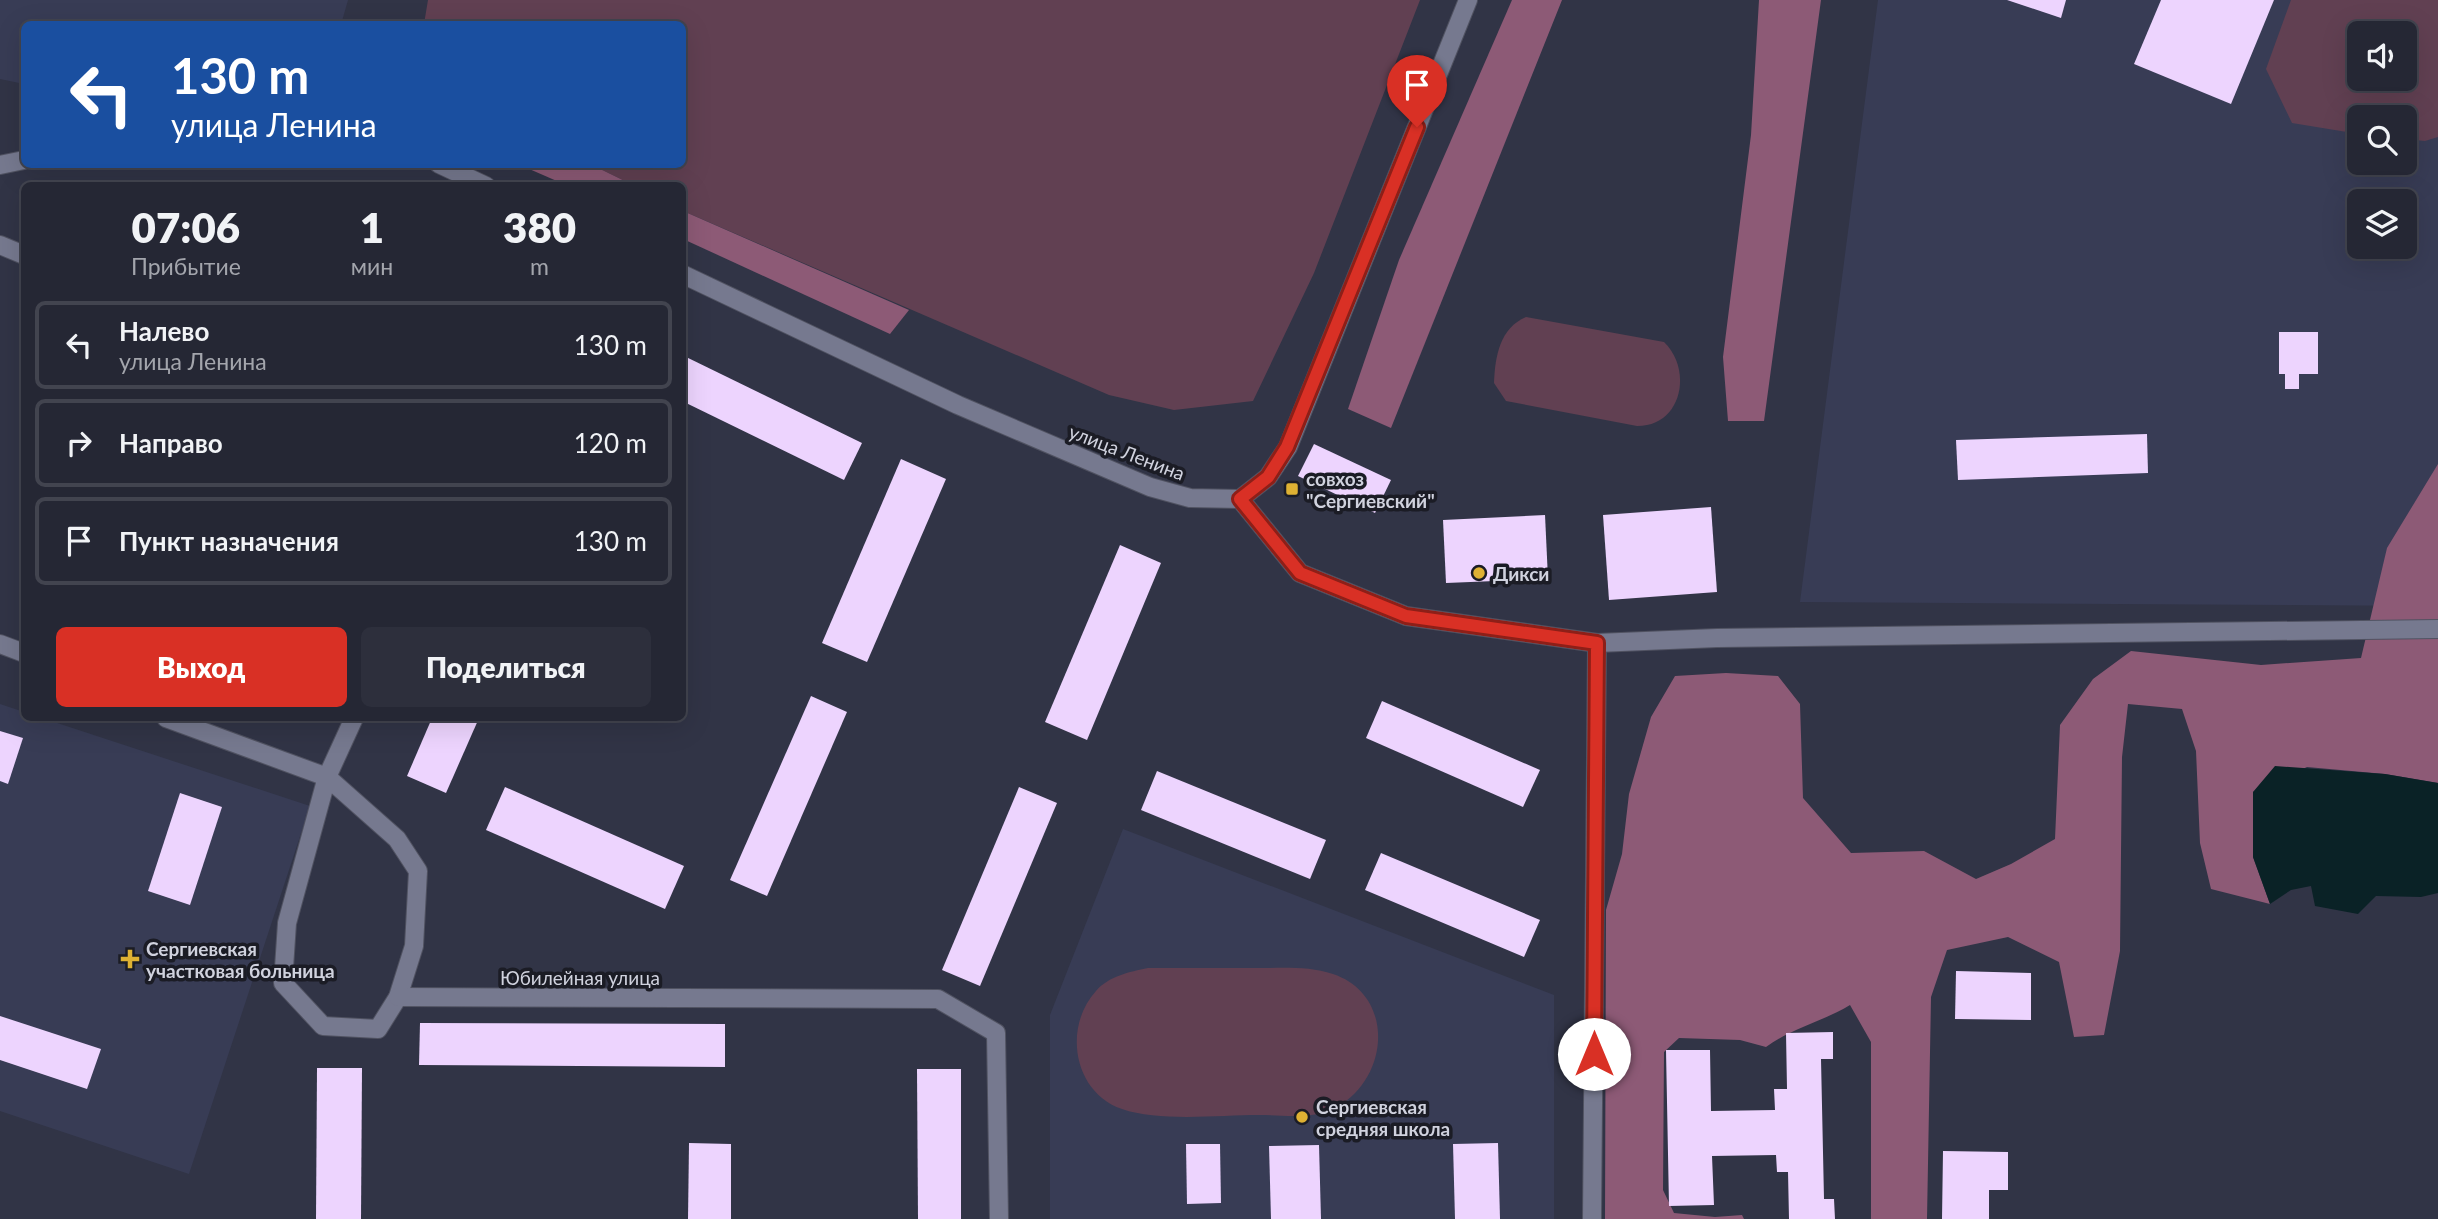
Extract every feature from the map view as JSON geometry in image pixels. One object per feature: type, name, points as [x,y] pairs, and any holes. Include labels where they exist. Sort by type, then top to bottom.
[{"type":"street","points":[[1468,0],[1287,447],[1268,477],[1240,499],[1300,573],[1406,616],[1597,643],[1717,638],[2438,629]]},
{"type":"street","points":[[0,165],[21,161]]},
{"type":"street","points":[[448,168],[477,182]]},
{"type":"street","points":[[0,246],[21,254]]},
{"type":"street","name":"улица Ленина","points":[[686,276],[958,405],[1150,487],[1190,498],[1240,499]]},
{"type":"street","points":[[1592,1219],[1597,643]]},
{"type":"street","points":[[0,644],[21,652]]},
{"type":"street","points":[[174,721],[327,777],[397,839],[418,871],[414,946],[398,997],[378,1029],[323,1026],[283,983],[287,923],[327,777],[353,721]]},
{"type":"street","name":"Юбилейная улица","points":[[398,997],[938,999],[996,1033],[999,1219]]},
{"type":"shaded area","points":[[0,0],[348,0],[342,21],[21,21],[21,83],[0,79]]},
{"type":"shaded area","points":[[428,0],[1420,0],[1314,273],[1253,401],[1174,410],[1109,395],[686,212],[686,182],[627,182],[598,168],[686,168],[686,21],[424,21]]},
{"type":"shaded area","points":[[1512,0],[1562,0],[1391,428],[1348,409],[1399,260]]},
{"type":"shaded area","points":[[1759,0],[1821,0],[1764,421],[1728,421],[1723,357],[1751,135]]},
{"type":"shaded area","points":[[1878,0],[2438,0],[2438,606],[1800,602]]},
{"type":"shaded area","points":[[2291,0],[2438,0],[2438,137],[2417,140],[2417,105],[2347,105],[2347,132],[2292,123],[2266,69]]},
{"type":"shaded area","points":[[527,168],[598,168],[627,182],[559,182]]},
{"type":"shaded area","points":[[686,212],[909,310],[890,334],[686,240]]},
{"type":"shaded area","points":[[1526,317],[1664,342],[1673,354],[1680,381],[1673,407],[1664,417],[1652,424],[1637,426],[1506,401],[1494,383],[1498,353],[1510,328]]},
{"type":"shaded area","points":[[2438,464],[2438,783],[2385,774],[2307,767],[2253,792],[2253,857],[2270,904],[2211,889],[2200,843],[2196,751],[2182,709],[2128,704],[2122,757],[2120,951],[2104,1035],[2074,1037],[2059,962],[2008,937],[1947,950],[1931,997],[1927,1219],[1871,1219],[1871,1042],[1850,1005],[1766,1047],[1740,1040],[1679,1038],[1664,1052],[1663,1190],[1674,1213],[1715,1217],[1742,1215],[1744,1219],[1605,1219],[1606,910],[1622,854],[1629,794],[1651,717],[1675,676],[1726,673],[1778,676],[1800,704],[1803,798],[1851,853],[1924,851],[1976,879],[2011,864],[2055,839],[2060,725],[2093,679],[2131,651],[2261,665],[2361,658],[2387,548]]},
{"type":"shaded area","name":"Сергиевская участковая больница","points":[[0,704],[21,711],[21,721],[51,721],[310,806],[189,1174],[0,1111]]},
{"type":"shaded area","points":[[2275,766],[2385,774],[2438,783],[2438,893],[2421,897],[2376,896],[2358,914],[2315,906],[2311,886],[2291,890],[2270,904],[2253,857],[2253,792]]},
{"type":"shaded area","name":"Сергиевская средняя школа","points":[[1123,829],[1554,995],[1554,1219],[1050,1219],[1050,1015]]},
{"type":"shaded area","points":[[1148,968],[1296,968],[1333,974],[1353,985],[1367,999],[1375,1017],[1378,1037],[1375,1057],[1367,1077],[1355,1094],[1337,1107],[1309,1115],[1171,1117],[1137,1113],[1105,1101],[1084,1074],[1078,1057],[1079,1022],[1086,1006],[1101,986],[1120,975]]},
{"type":"building","points":[[2007,0],[2066,0],[2061,18]]},
{"type":"building","points":[[2161,0],[2274,0],[2231,104],[2134,64]]},
{"type":"building","points":[[2279,332],[2318,332],[2318,374],[2299,374],[2299,389],[2285,389],[2285,374],[2279,374]]},
{"type":"building","points":[[686,357],[862,443],[844,480],[686,403]]},
{"type":"building","points":[[2147,434],[2148,473],[1958,480],[1956,440]]},
{"type":"building","points":[[1314,444],[1391,480],[1375,513],[1298,476]]},
{"type":"building","points":[[901,459],[946,479],[867,662],[822,643]]},
{"type":"building","points":[[1711,507],[1717,592],[1609,600],[1603,515]]},
{"type":"building","points":[[1545,515],[1548,579],[1446,583],[1443,520]]},
{"type":"building","points":[[1120,545],[1161,563],[1087,740],[1045,722]]},
{"type":"building","points":[[811,696],[847,712],[767,896],[730,880]]},
{"type":"building","points":[[1382,701],[1540,770],[1523,807],[1366,738]]},
{"type":"building","points":[[431,721],[478,721],[446,793],[407,776]]},
{"type":"building","points":[[0,731],[23,738],[8,784],[0,781]]},
{"type":"building","points":[[1157,771],[1326,840],[1310,879],[1141,810]]},
{"type":"building","points":[[505,787],[684,866],[665,909],[486,830]]},
{"type":"building","points":[[1019,787],[1057,803],[980,986],[942,970]]},
{"type":"building","points":[[180,793],[222,807],[190,905],[148,891]]},
{"type":"building","points":[[1381,853],[1540,920],[1524,957],[1365,890]]},
{"type":"building","points":[[1956,971],[2031,973],[2031,1020],[1955,1019]]},
{"type":"building","points":[[0,1016],[101,1049],[87,1089],[0,1060]]},
{"type":"building","points":[[420,1023],[725,1024],[725,1067],[419,1065]]},
{"type":"building","points":[[1833,1032],[1833,1059],[1821,1059],[1824,1199],[1834,1199],[1835,1219],[1789,1219],[1788,1172],[1777,1172],[1776,1155],[1712,1156],[1714,1205],[1669,1206],[1666,1050],[1710,1050],[1711,1111],[1775,1110],[1774,1089],[1787,1089],[1786,1033]]},
{"type":"building","points":[[317,1068],[362,1068],[361,1219],[316,1219]]},
{"type":"building","points":[[917,1069],[961,1069],[961,1219],[918,1219]]},
{"type":"building","points":[[689,1143],[731,1144],[731,1219],[688,1219]]},
{"type":"building","points":[[1498,1143],[1500,1219],[1455,1219],[1453,1144]]},
{"type":"building","points":[[1186,1144],[1220,1144],[1221,1203],[1187,1204]]},
{"type":"building","points":[[1319,1145],[1321,1219],[1271,1219],[1269,1146]]},
{"type":"building","points":[[1943,1151],[2008,1152],[2008,1190],[1989,1190],[1989,1219],[1942,1219]]},
{"type":"place","name":"совхоз \"Сергиевский\"","points":[[1292,489]]},
{"type":"place","name":"Дикси","points":[[1479,573]]},
{"type":"place","name":"Сергиевская участковая больница","points":[[130,959]]},
{"type":"place","name":"Сергиевская средняя школа","points":[[1302,1117]]},
{"type":"route","points":[[1417,127],[1287,447],[1268,477],[1240,499],[1300,573],[1406,616],[1597,643],[1594,1054]]}]
